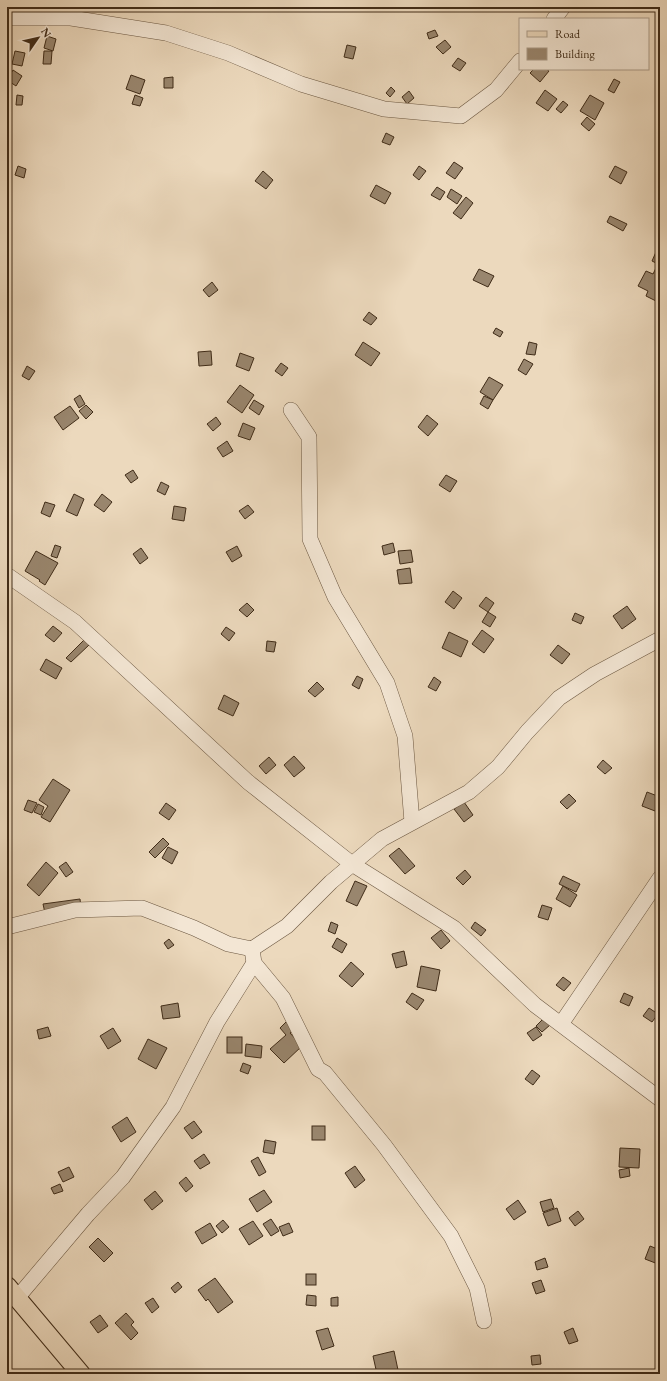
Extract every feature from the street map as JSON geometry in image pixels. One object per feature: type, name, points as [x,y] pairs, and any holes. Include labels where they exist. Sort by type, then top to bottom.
[{"type":"main road","points":[[12,1292],[81,1374]]},
{"type":"street","points":[[555,18],[563,7]]},
{"type":"street","points":[[7,18],[71,18],[166,33],[228,53],[301,84],[384,109],[461,116],[496,90],[519,62]]},
{"type":"street","points":[[291,410],[309,437],[310,538],[335,597],[387,683],[405,736],[412,822]]},
{"type":"street","points":[[7,575],[76,622],[248,782],[352,864],[454,928],[536,1005],[660,1099]]},
{"type":"street","points":[[12,1292],[123,1178],[173,1107],[253,956],[287,926],[331,882],[382,839],[469,792],[498,767],[527,732],[559,698],[595,674],[660,639]]},
{"type":"street","points":[[561,1024],[660,878]]},
{"type":"street","points":[[7,927],[75,910],[142,908],[194,928],[253,956],[282,998],[318,1069],[325,1073],[384,1145],[451,1236],[477,1288],[484,1321]]},
{"type":"building","points":[[435,30],[438,36],[429,39],[427,33]]},
{"type":"building","points":[[47,36],[56,39],[53,51],[44,48]]},
{"type":"building","points":[[445,40],[451,47],[443,54],[436,47]]},
{"type":"building","points":[[347,45],[356,47],[353,59],[344,57]]},
{"type":"building","points":[[15,51],[25,53],[22,66],[12,64]]},
{"type":"building","points":[[44,51],[52,51],[51,64],[43,64]]},
{"type":"building","points":[[458,58],[466,63],[460,71],[452,66]]},
{"type":"building","points":[[13,70],[22,76],[16,86],[7,80]]},
{"type":"building","points":[[533,70],[549,71],[540,82],[530,73]]},
{"type":"building","points":[[131,75],[145,80],[140,94],[126,89]]},
{"type":"building","points":[[173,77],[173,88],[164,88],[164,78]]},
{"type":"building","points":[[614,79],[620,82],[614,93],[608,90]]},
{"type":"building","points":[[391,87],[395,91],[390,97],[386,93]]},
{"type":"building","points":[[545,90],[557,99],[548,111],[536,103]]},
{"type":"building","points":[[409,91],[414,98],[407,104],[402,97]]},
{"type":"building","points":[[17,95],[23,96],[22,105],[16,105]]},
{"type":"building","points":[[135,95],[143,98],[140,106],[132,104]]},
{"type":"building","points":[[590,95],[604,103],[595,120],[580,111]]},
{"type":"building","points":[[563,101],[568,105],[561,113],[556,109]]},
{"type":"building","points":[[587,117],[595,124],[589,131],[581,124]]},
{"type":"building","points":[[386,133],[394,137],[390,145],[382,142]]},
{"type":"building","points":[[7,155],[11,155],[10,169],[7,169]]},
{"type":"building","points":[[454,162],[463,168],[455,179],[446,173]]},
{"type":"building","points":[[18,166],[26,169],[24,178],[15,175]]},
{"type":"building","points":[[419,166],[426,171],[419,180],[413,175]]},
{"type":"building","points":[[615,166],[627,172],[621,184],[609,177]]},
{"type":"building","points":[[263,171],[273,180],[266,189],[255,181]]},
{"type":"building","points":[[376,185],[391,193],[385,204],[370,196]]},
{"type":"building","points":[[437,187],[445,192],[440,200],[431,195]]},
{"type":"building","points":[[7,189],[11,189],[11,201],[7,201]]},
{"type":"building","points":[[451,189],[462,196],[457,204],[447,197]]},
{"type":"building","points":[[466,197],[473,203],[461,219],[453,213]]},
{"type":"building","points":[[610,216],[627,224],[623,231],[607,222]]},
{"type":"building","points":[[656,252],[660,254],[660,303],[646,296],[648,291],[638,286],[646,271],[653,274],[658,264],[652,261]]},
{"type":"building","points":[[479,269],[494,276],[488,287],[473,280]]},
{"type":"building","points":[[212,282],[218,290],[209,297],[203,290]]},
{"type":"building","points":[[369,312],[377,318],[371,325],[363,320]]},
{"type":"building","points":[[496,328],[503,332],[500,337],[493,333]]},
{"type":"building","points":[[363,342],[380,353],[371,366],[355,355]]},
{"type":"building","points":[[529,342],[537,344],[535,355],[526,354]]},
{"type":"building","points":[[211,351],[212,365],[199,366],[198,352]]},
{"type":"building","points":[[240,353],[254,358],[249,371],[236,366]]},
{"type":"building","points":[[524,359],[533,364],[526,375],[518,370]]},
{"type":"building","points":[[281,363],[288,368],[282,376],[275,371]]},
{"type":"building","points":[[27,366],[35,371],[29,380],[22,376]]},
{"type":"building","points":[[489,377],[503,385],[493,400],[480,392]]},
{"type":"building","points":[[240,385],[254,395],[242,413],[227,402]]},
{"type":"building","points":[[80,395],[85,404],[79,408],[74,399]]},
{"type":"building","points":[[484,396],[493,400],[488,409],[480,404]]},
{"type":"building","points":[[254,400],[264,406],[259,415],[249,408]]},
{"type":"building","points":[[86,405],[93,412],[86,419],[79,411]]},
{"type":"building","points":[[70,406],[79,418],[63,430],[54,417]]},
{"type":"building","points":[[427,415],[438,424],[428,436],[418,427]]},
{"type":"building","points":[[216,417],[221,424],[213,431],[207,424]]},
{"type":"building","points":[[243,423],[255,428],[250,440],[238,436]]},
{"type":"building","points":[[227,441],[233,451],[223,457],[217,448]]},
{"type":"building","points":[[133,470],[138,478],[131,483],[125,475]]},
{"type":"building","points":[[446,475],[457,481],[450,492],[439,485]]},
{"type":"building","points":[[161,482],[169,486],[165,495],[157,491]]},
{"type":"building","points":[[74,494],[84,499],[77,516],[66,511]]},
{"type":"building","points":[[102,494],[112,502],[104,512],[94,505]]},
{"type":"building","points":[[45,502],[55,505],[50,517],[41,513]]},
{"type":"building","points":[[248,505],[254,512],[245,519],[239,511]]},
{"type":"building","points":[[174,506],[186,508],[184,521],[172,519]]},
{"type":"building","points":[[393,543],[395,552],[384,555],[382,546]]},
{"type":"building","points":[[55,545],[61,547],[57,558],[51,556]]},
{"type":"building","points":[[237,546],[242,556],[232,562],[226,552]]},
{"type":"building","points":[[141,548],[148,558],[140,564],[133,554]]},
{"type":"building","points":[[411,550],[413,562],[400,564],[398,551]]},
{"type":"building","points":[[36,551],[58,563],[45,585],[39,581],[40,580],[25,571]]},
{"type":"building","points":[[410,568],[412,583],[399,584],[397,570]]},
{"type":"building","points":[[453,591],[462,598],[454,609],[445,602]]},
{"type":"building","points":[[486,597],[494,603],[488,612],[479,606]]},
{"type":"building","points":[[247,603],[254,610],[247,617],[239,610]]},
{"type":"building","points":[[627,606],[636,619],[622,629],[613,616]]},
{"type":"building","points":[[488,612],[496,617],[490,627],[482,622]]},
{"type":"building","points":[[575,613],[584,617],[581,624],[572,620]]},
{"type":"building","points":[[53,626],[62,633],[54,642],[45,635]]},
{"type":"building","points":[[226,627],[235,633],[229,641],[221,634]]},
{"type":"building","points":[[482,630],[494,639],[484,653],[472,644]]},
{"type":"building","points":[[449,632],[468,641],[461,657],[442,648]]},
{"type":"building","points":[[84,640],[89,645],[71,662],[66,658]]},
{"type":"building","points":[[267,641],[276,642],[274,652],[266,651]]},
{"type":"building","points":[[558,645],[570,654],[562,664],[550,655]]},
{"type":"building","points":[[46,659],[62,668],[56,679],[40,670]]},
{"type":"building","points":[[7,660],[11,661],[10,674],[7,674]]},
{"type":"building","points":[[357,676],[363,679],[359,689],[352,685]]},
{"type":"building","points":[[434,677],[441,682],[436,691],[428,687]]},
{"type":"building","points":[[317,682],[324,689],[315,697],[308,691]]},
{"type":"building","points":[[224,695],[239,703],[233,716],[218,709]]},
{"type":"building","points":[[294,756],[305,768],[294,777],[284,765]]},
{"type":"building","points":[[269,757],[276,765],[266,774],[259,766]]},
{"type":"building","points":[[603,760],[612,768],[605,774],[597,767]]},
{"type":"building","points":[[53,779],[70,790],[50,822],[41,817],[48,806],[39,800]]},
{"type":"building","points":[[647,792],[660,797],[655,811],[642,806]]},
{"type":"building","points":[[569,794],[576,801],[567,809],[560,802]]},
{"type":"building","points":[[28,800],[37,803],[32,813],[24,810]]},
{"type":"building","points":[[464,802],[473,815],[464,822],[454,809]]},
{"type":"building","points":[[166,803],[176,810],[169,820],[159,813]]},
{"type":"building","points":[[38,804],[44,807],[41,815],[34,812]]},
{"type":"building","points":[[163,838],[169,844],[155,858],[149,852]]},
{"type":"building","points":[[168,847],[178,852],[172,864],[162,858]]},
{"type":"building","points":[[399,848],[415,866],[405,874],[389,856]]},
{"type":"building","points":[[46,862],[58,873],[39,896],[27,885]]},
{"type":"building","points":[[66,862],[73,872],[66,877],[59,867]]},
{"type":"building","points":[[465,870],[471,877],[463,885],[456,878]]},
{"type":"building","points":[[563,876],[580,884],[576,892],[559,884]]},
{"type":"building","points":[[355,881],[367,886],[357,906],[346,901]]},
{"type":"building","points":[[563,886],[577,895],[570,907],[556,899]]},
{"type":"building","points":[[80,899],[81,908],[45,913],[43,904]]},
{"type":"building","points":[[542,905],[552,908],[548,920],[538,917]]},
{"type":"building","points":[[331,922],[338,925],[335,934],[328,931]]},
{"type":"building","points":[[475,922],[486,930],[481,936],[471,928]]},
{"type":"building","points":[[441,930],[450,941],[441,949],[431,938]]},
{"type":"building","points":[[337,938],[347,944],[342,953],[332,947]]},
{"type":"building","points":[[169,939],[174,945],[168,949],[164,943]]},
{"type":"building","points":[[404,951],[407,965],[396,968],[392,954]]},
{"type":"building","points":[[351,962],[364,974],[352,987],[339,976]]},
{"type":"building","points":[[421,966],[440,970],[436,991],[417,987]]},
{"type":"building","points":[[563,977],[571,983],[564,991],[556,985]]},
{"type":"building","points":[[412,993],[424,1000],[417,1010],[406,1002]]},
{"type":"building","points":[[624,993],[633,997],[629,1006],[620,1002]]},
{"type":"building","points":[[178,1003],[180,1017],[163,1019],[161,1006]]},
{"type":"building","points":[[649,1008],[658,1014],[652,1022],[643,1016]]},
{"type":"building","points":[[544,1018],[550,1025],[542,1032],[536,1026]]},
{"type":"building","points":[[287,1021],[294,1030],[290,1033],[302,1046],[284,1063],[270,1049],[286,1035],[280,1028]]},
{"type":"building","points":[[48,1027],[51,1036],[39,1039],[37,1030]]},
{"type":"building","points":[[536,1027],[542,1035],[533,1041],[527,1033]]},
{"type":"building","points":[[113,1028],[121,1041],[108,1049],[100,1036]]},
{"type":"building","points":[[227,1037],[242,1037],[242,1053],[227,1053]]},
{"type":"building","points":[[148,1039],[167,1048],[156,1069],[138,1059]]},
{"type":"building","points":[[246,1044],[262,1046],[261,1058],[245,1056]]},
{"type":"building","points":[[243,1063],[251,1066],[248,1074],[240,1071]]},
{"type":"building","points":[[532,1070],[540,1076],[533,1085],[525,1079]]},
{"type":"building","points":[[127,1117],[136,1132],[121,1142],[112,1127]]},
{"type":"building","points":[[194,1121],[202,1132],[192,1139],[184,1128]]},
{"type":"building","points":[[312,1126],[325,1126],[325,1140],[312,1140]]},
{"type":"building","points":[[265,1140],[276,1142],[274,1154],[263,1152]]},
{"type":"building","points":[[620,1148],[640,1149],[639,1168],[619,1167]]},
{"type":"building","points":[[204,1154],[210,1163],[200,1169],[194,1161]]},
{"type":"building","points":[[258,1157],[266,1172],[259,1176],[251,1161]]},
{"type":"building","points":[[355,1166],[365,1180],[355,1188],[345,1173]]},
{"type":"building","points":[[69,1167],[74,1177],[63,1182],[58,1172]]},
{"type":"building","points":[[629,1168],[630,1176],[620,1178],[619,1170]]},
{"type":"building","points":[[186,1177],[193,1186],[186,1192],[179,1183]]},
{"type":"building","points":[[60,1184],[63,1191],[54,1194],[51,1188]]},
{"type":"building","points":[[264,1190],[272,1202],[257,1212],[249,1199]]},
{"type":"building","points":[[155,1191],[163,1201],[152,1210],[144,1200]]},
{"type":"building","points":[[551,1199],[554,1208],[543,1212],[540,1202]]},
{"type":"building","points":[[518,1200],[526,1212],[514,1220],[506,1209]]},
{"type":"building","points":[[557,1208],[561,1221],[548,1226],[543,1213]]},
{"type":"building","points":[[578,1211],[584,1219],[575,1226],[569,1218]]},
{"type":"building","points":[[271,1219],[279,1231],[271,1236],[263,1224]]},
{"type":"building","points":[[223,1220],[229,1227],[222,1233],[216,1226]]},
{"type":"building","points":[[253,1221],[263,1236],[249,1245],[239,1229]]},
{"type":"building","points":[[210,1223],[217,1235],[202,1244],[195,1232]]},
{"type":"building","points":[[289,1223],[293,1232],[283,1236],[279,1227]]},
{"type":"building","points":[[98,1238],[113,1253],[104,1262],[89,1247]]},
{"type":"building","points":[[650,1246],[660,1250],[660,1259],[658,1264],[645,1259]]},
{"type":"building","points":[[545,1258],[548,1267],[537,1270],[535,1262]]},
{"type":"building","points":[[306,1274],[316,1274],[316,1285],[306,1285]]},
{"type":"building","points":[[215,1278],[233,1302],[218,1313],[208,1299],[206,1301],[198,1290]]},
{"type":"building","points":[[541,1280],[545,1291],[536,1294],[532,1283]]},
{"type":"building","points":[[178,1282],[182,1287],[175,1293],[171,1288]]},
{"type":"building","points":[[307,1295],[316,1296],[316,1306],[306,1305]]},
{"type":"building","points":[[338,1297],[338,1306],[331,1306],[331,1298]]},
{"type":"building","points":[[153,1298],[159,1307],[152,1313],[145,1303]]},
{"type":"building","points":[[126,1313],[134,1322],[131,1325],[138,1333],[131,1340],[115,1323]]},
{"type":"building","points":[[100,1315],[108,1326],[98,1333],[90,1322]]},
{"type":"building","points":[[328,1328],[334,1346],[322,1350],[316,1331]]},
{"type":"building","points":[[573,1328],[578,1341],[569,1344],[564,1332]]},
{"type":"building","points":[[394,1351],[398,1370],[377,1374],[373,1356]]},
{"type":"building","points":[[540,1355],[541,1364],[532,1365],[531,1356]]}]
